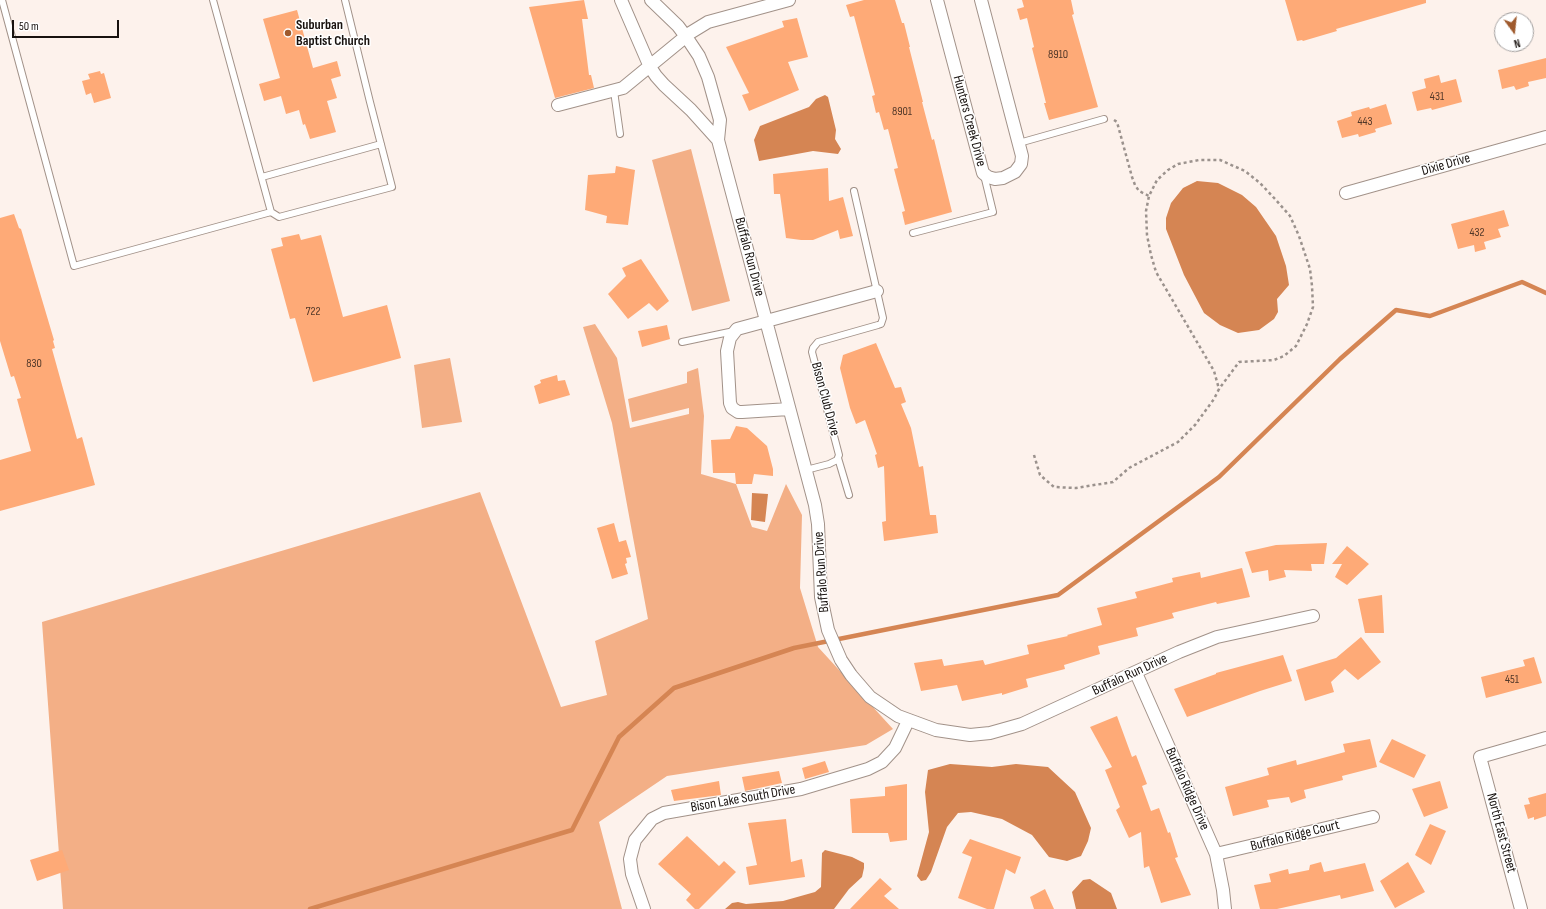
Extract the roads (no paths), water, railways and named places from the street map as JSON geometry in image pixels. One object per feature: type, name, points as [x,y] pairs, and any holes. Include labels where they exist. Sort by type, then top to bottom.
[{"type":"street","name":"Buffalo Run Drive","points":[[621,0],[650,67],[660,81],[692,110],[718,140]]},
{"type":"street","name":"Buffalo Run Drive","points":[[650,0],[678,26],[686,36],[699,56],[708,77],[720,120],[718,140],[818,517],[822,598],[830,637],[844,665],[861,687],[881,705],[908,721],[953,734],[970,735],[990,733],[1022,724],[1179,652],[1217,637],[1313,616]]},
{"type":"street","points":[[558,105],[623,88],[686,36],[708,22],[789,0]]},
{"type":"street","name":"Hunters Creek Drive","points":[[937,0],[983,173],[994,179],[1003,178],[1015,172],[1020,167],[1022,160],[1019,143],[981,0]]},
{"type":"street","name":"Dixie Drive","points":[[1346,194],[1546,137]]},
{"type":"street","points":[[789,409],[738,412],[732,408],[730,403],[727,346],[730,338],[736,331],[766,321],[877,291]]},
{"type":"street","name":"Buffalo Ridge Drive","points":[[1136,673],[1216,854],[1225,909]]},
{"type":"street","name":"Bison Lake South Drive","points":[[644,909],[632,874],[630,859],[635,840],[652,819],[664,813],[801,789],[868,769],[882,762],[895,748],[908,721]]},
{"type":"street","name":"North East Street","points":[[1521,909],[1480,757],[1546,738]]},
{"type":"street","name":"Buffalo Ridge Court","points":[[1216,854],[1373,817]]},
{"type":"lane","points":[[2,0],[74,266],[271,212]]},
{"type":"lane","points":[[213,0],[271,212],[279,217],[392,187],[345,0]]},
{"type":"lane","points":[[614,90],[620,134]]},
{"type":"lane","points":[[1019,143],[1104,119]]},
{"type":"lane","points":[[262,177],[381,144]]},
{"type":"lane","points":[[913,233],[993,212],[983,173]]},
{"type":"lane","name":"Bison Club Drive","points":[[838,458],[839,449],[812,348],[818,342],[881,324],[883,316],[854,191]]},
{"type":"lane","points":[[682,342],[736,331]]},
{"type":"lane","points":[[806,470],[829,464],[838,458],[850,495]]},
{"type":"waterway","points":[[310,909],[572,830],[619,737],[674,688],[794,648],[1058,595],[1219,477],[1340,359],[1396,310],[1430,316],[1522,282],[1546,293]]},
{"type":"place","name":"Suburban Baptist Church","points":[[288,33]]}]
